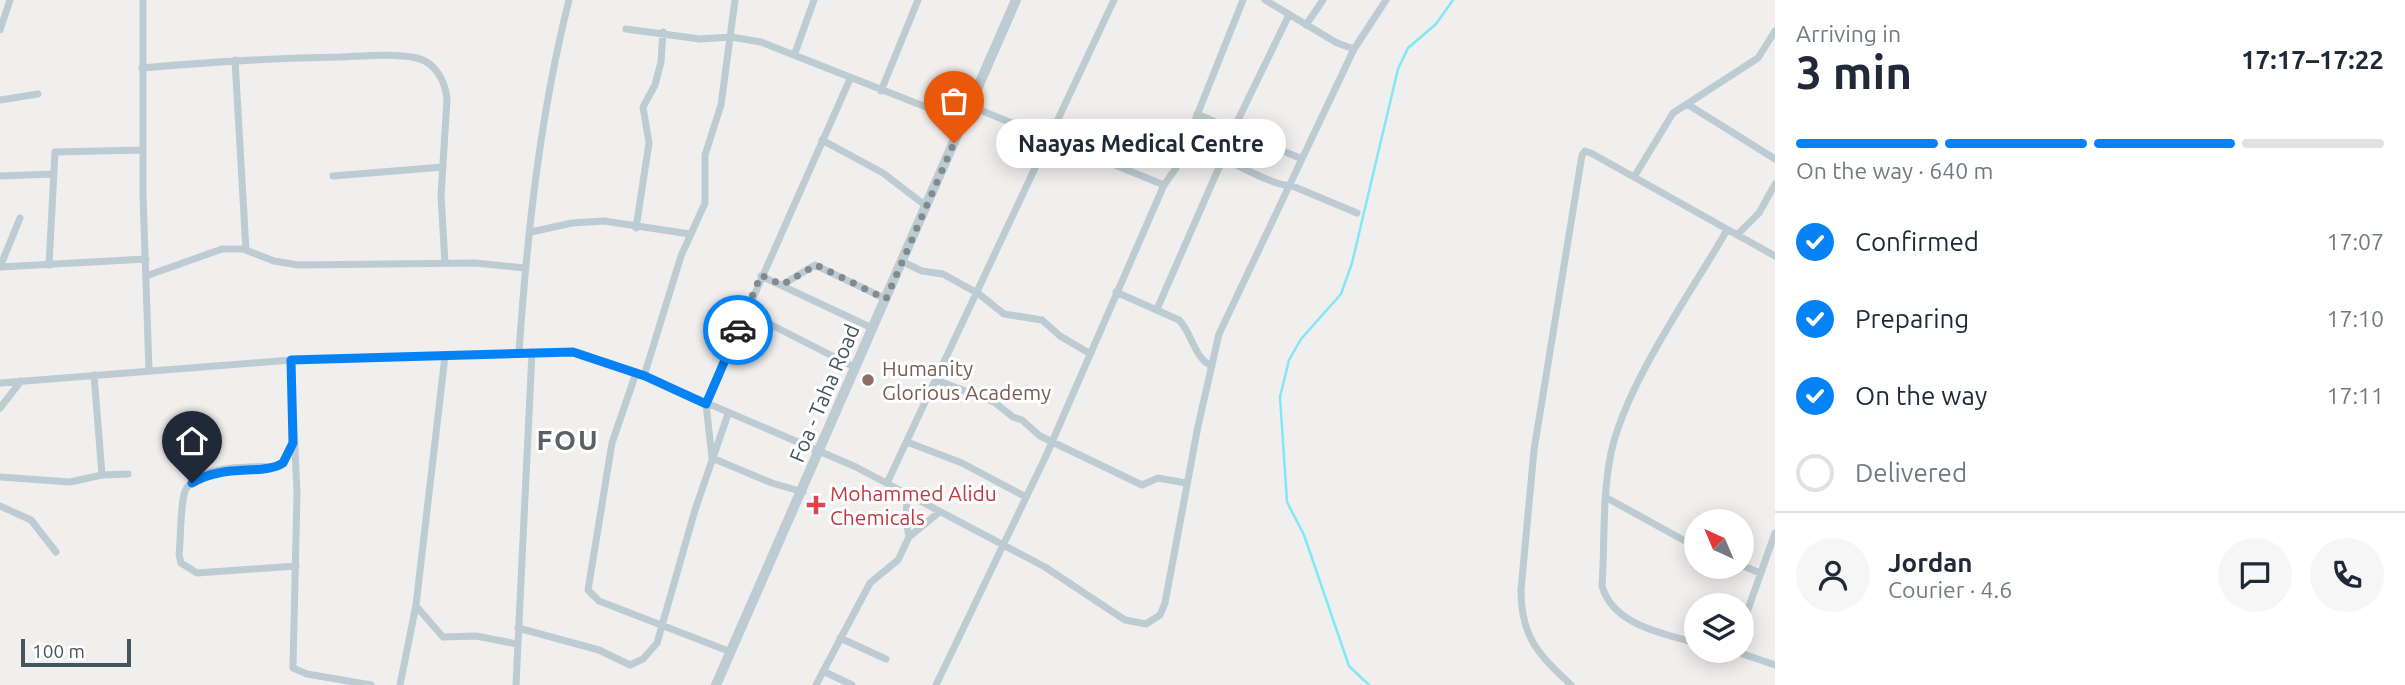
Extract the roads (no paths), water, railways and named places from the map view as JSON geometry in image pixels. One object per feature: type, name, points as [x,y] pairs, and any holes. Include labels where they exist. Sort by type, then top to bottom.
[{"type":"street","points":[[0,30],[10,0]]},
{"type":"street","points":[[143,0],[149,371]]},
{"type":"street","points":[[520,352],[524,268],[554,62],[569,0]]},
{"type":"street","points":[[645,376],[690,234],[705,203],[705,155],[721,105],[735,0]]},
{"type":"street","points":[[795,53],[814,0]]},
{"type":"street","points":[[881,91],[918,0]]},
{"type":"street","name":"Foa - Taha Road","points":[[716,685],[821,452],[854,368],[903,262],[1016,0]]},
{"type":"street","points":[[887,483],[979,294],[1114,0]]},
{"type":"street","points":[[936,685],[1051,442],[1164,185],[1176,168],[1243,0]]},
{"type":"street","points":[[1265,0],[1306,25],[1354,49]]},
{"type":"street","points":[[1306,25],[1323,0]]},
{"type":"street","points":[[0,383],[291,360],[573,352],[645,376],[887,483],[907,497],[1057,574],[1125,620],[1146,624],[1160,615],[1165,603],[1186,483],[1219,334],[1354,49],[1386,0]]},
{"type":"street","points":[[1234,128],[1289,15]]},
{"type":"street","points":[[626,29],[700,39],[731,37],[761,42],[795,53],[850,79],[964,122]]},
{"type":"street","points":[[1634,177],[1662,126],[1687,104],[1758,58],[1775,30]]},
{"type":"street","points":[[636,228],[649,143],[643,107],[655,85],[661,62],[663,32]]},
{"type":"street","points":[[1767,44],[1775,51]]},
{"type":"street","points":[[142,68],[234,60],[362,56],[417,58],[428,64],[445,84],[445,263]]},
{"type":"street","points":[[234,60],[246,250]]},
{"type":"street","points":[[712,458],[706,404],[850,79]]},
{"type":"street","points":[[0,100],[38,94]]},
{"type":"street","points":[[1687,104],[1775,158]]},
{"type":"street","points":[[970,106],[1164,185]]},
{"type":"street","points":[[1198,114],[1302,159]]},
{"type":"street","points":[[822,140],[883,173],[926,206]]},
{"type":"street","points":[[1187,140],[1224,156],[1255,175],[1283,187],[1290,185],[1357,213]]},
{"type":"street","points":[[49,265],[55,152],[144,150]]},
{"type":"street","points":[[1571,685],[1528,639],[1521,612],[1523,539],[1534,450],[1582,155],[1586,151],[1591,153],[1775,257]]},
{"type":"street","points":[[1157,309],[1224,156]]},
{"type":"street","points":[[333,176],[443,167]]},
{"type":"street","points":[[0,176],[54,174]]},
{"type":"street","points":[[1737,235],[1759,213],[1775,184]]},
{"type":"street","points":[[20,218],[0,267],[146,259]]},
{"type":"street","points":[[531,232],[572,223],[604,221],[636,228],[690,234]]},
{"type":"street","points":[[1684,639],[1629,620],[1605,598],[1602,586],[1607,498],[1612,452],[1629,401],[1727,230]]},
{"type":"street","points":[[146,276],[222,250],[246,250],[274,261],[298,265],[445,263],[524,268]]},
{"type":"street","points":[[903,262],[922,271],[943,274],[979,294],[1004,314],[1042,320],[1060,336],[1089,353]]},
{"type":"street","points":[[782,285],[816,265],[886,299]]},
{"type":"street","points":[[761,275],[872,328]]},
{"type":"street","points":[[1116,292],[1173,316],[1187,328],[1203,361],[1212,366]]},
{"type":"street","points":[[746,312],[854,368]]},
{"type":"street","points":[[516,685],[532,352]]},
{"type":"street","points":[[400,685],[416,606],[445,356]]},
{"type":"street","points":[[291,360],[297,493],[293,668],[371,685]]},
{"type":"street","points":[[636,373],[612,443],[588,590],[599,601],[731,652]]},
{"type":"street","points":[[94,375],[102,475]]},
{"type":"street","points":[[936,380],[994,402],[1051,442],[1142,485],[1158,478],[1186,483]]},
{"type":"street","points":[[0,408],[21,381]]},
{"type":"street","points":[[518,628],[599,650],[631,665],[643,659],[657,643],[660,625],[728,414]]},
{"type":"street","points":[[907,442],[962,463],[1026,496]]},
{"type":"street","points":[[293,443],[280,466],[222,470],[205,474],[192,483],[185,491],[179,555],[181,564],[197,573],[296,566]]},
{"type":"street","points":[[712,458],[772,483],[803,492]]},
{"type":"street","points":[[0,477],[70,482],[102,475],[128,474]]},
{"type":"street","points":[[907,497],[906,520],[909,537]]},
{"type":"street","points":[[1607,498],[1684,540]]},
{"type":"street","points":[[0,506],[31,520],[56,552]]},
{"type":"street","points":[[816,685],[870,583],[898,560],[909,537],[938,513]]},
{"type":"street","points":[[1753,593],[1775,533]]},
{"type":"street","points":[[1754,571],[1759,573]]},
{"type":"street","points":[[416,606],[443,637],[476,636],[517,644]]},
{"type":"street","points":[[840,638],[886,659]]},
{"type":"street","points":[[1754,659],[1775,665]]},
{"type":"street","points":[[823,671],[852,685]]},
{"type":"waterway","points":[[1369,685],[1349,666],[1304,535],[1287,502],[1280,397],[1289,360],[1301,339],[1341,294],[1352,263],[1398,69],[1408,48],[1436,24],[1453,0]]},
{"type":"place","name":"Naayas Medical Centre","points":[[954,143]]},
{"type":"place","name":"Humanity Glorious Academy","points":[[868,380]]},
{"type":"place","name":"Mohammed Alidu Chemicals","points":[[816,505]]},
{"type":"district","name":"FOU","points":[[568,439]]}]
